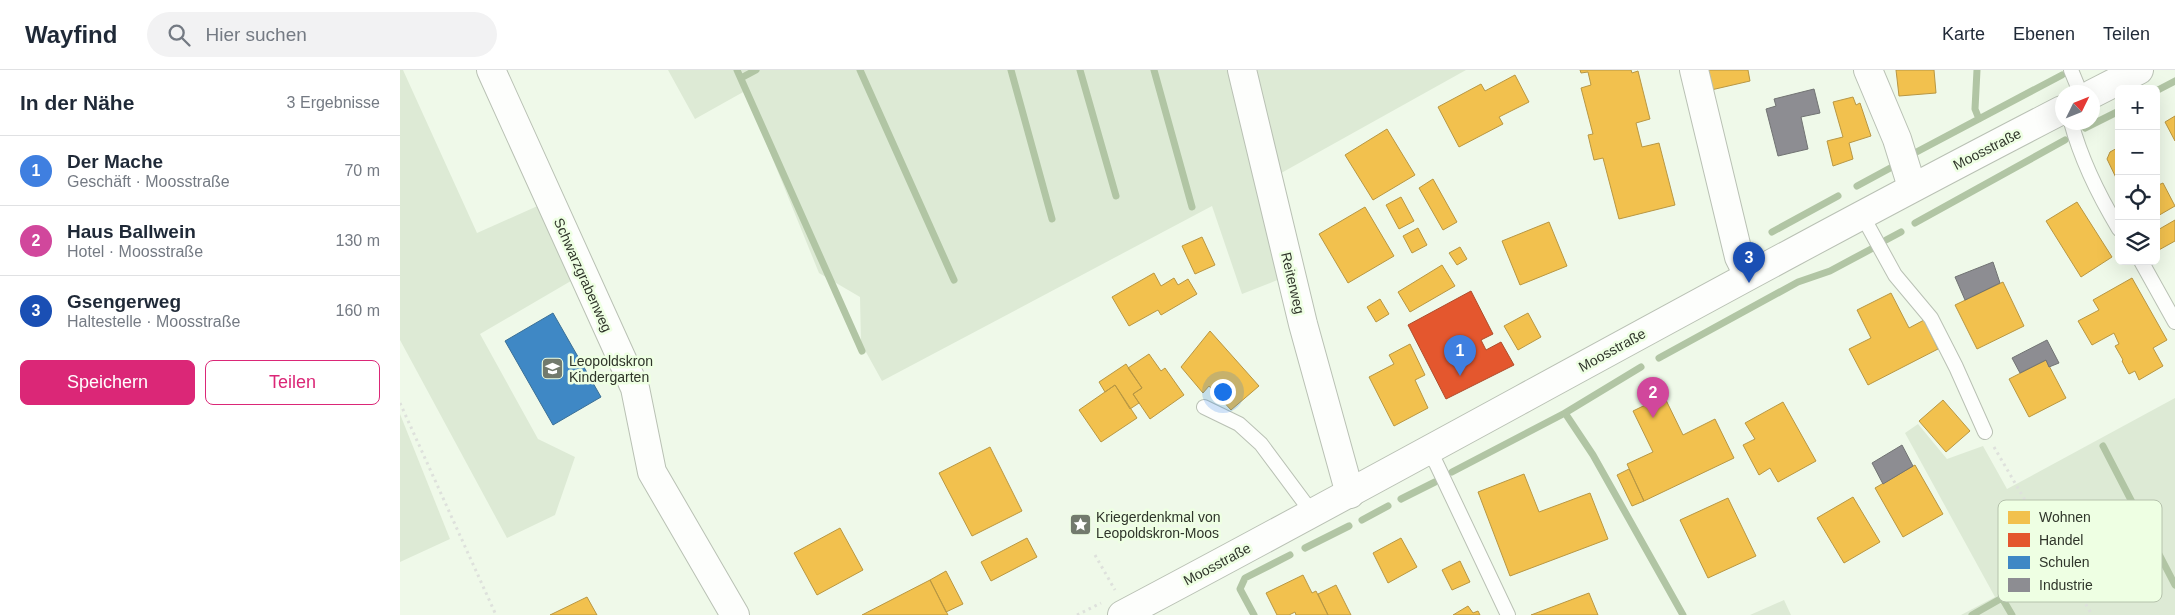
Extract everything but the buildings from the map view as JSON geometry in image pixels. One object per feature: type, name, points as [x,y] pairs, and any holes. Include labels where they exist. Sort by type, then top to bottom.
[{"type":"street","name":"Schwarzgrabenweg","points":[[491,70],[635,388],[652,472],[735,615]]},
{"type":"street","name":"Reiterweg","points":[[1242,70],[1303,324],[1350,494]]},
{"type":"street","points":[[1694,70],[1739,257],[1748,275]]},
{"type":"street","points":[[1868,70],[1897,139],[1912,187]]},
{"type":"street","points":[[2100,90],[2139,70]]},
{"type":"street","name":"Moosstraße","points":[[1124,614],[1350,494],[1748,275],[1912,187],[2055,114]]},
{"type":"lane","points":[[2071,70],[2077,85]]},
{"type":"lane","points":[[2073,130],[2086,166],[2115,221]]},
{"type":"lane","points":[[1862,215],[1895,275],[1931,318],[1956,366],[1985,432]]},
{"type":"lane","points":[[2143,265],[2175,322]]},
{"type":"lane","points":[[1204,407],[1239,424],[1261,444],[1313,514]]},
{"type":"lane","points":[[1427,452],[1436,463],[1508,615]]},
{"type":"path","points":[[400,403],[496,615]]},
{"type":"path","points":[[1985,432],[2026,500]]},
{"type":"path","points":[[1095,554],[1124,614]]},
{"type":"path","points":[[2085,602],[2092,615]]},
{"type":"green space","points":[[400,70],[403,70],[477,233],[542,204],[576,278],[480,334],[538,439],[575,457],[555,515],[507,538],[400,340]]},
{"type":"green space","points":[[668,70],[1466,70],[1256,187],[1280,279],[1242,294],[1212,206],[882,381],[861,343],[860,297],[819,273],[745,91],[695,119]]},
{"type":"green space","points":[[2175,398],[2175,615],[1961,615],[1995,597],[1905,433],[1918,424],[1947,459],[1983,446],[2007,489]]},
{"type":"green space","points":[[400,414],[450,539],[400,562]]},
{"type":"green space","points":[[1784,600],[1791,615],[1750,615]]},
{"type":"waterway","points":[[737,70],[862,351]]},
{"type":"waterway","points":[[741,78],[756,70]]},
{"type":"waterway","points":[[860,70],[954,280]]},
{"type":"waterway","points":[[1011,70],[1052,219]]},
{"type":"waterway","points":[[1080,70],[1116,196]]},
{"type":"waterway","points":[[1154,70],[1192,207]]},
{"type":"waterway","points":[[1977,70],[1975,109],[1979,119]]},
{"type":"waterway","points":[[1909,156],[2062,75]]},
{"type":"waterway","points":[[2160,89],[2175,81]]},
{"type":"waterway","points":[[2100,120],[2115,113]]},
{"type":"waterway","points":[[1915,223],[2065,140]]},
{"type":"waterway","points":[[1857,186],[1894,166]]},
{"type":"waterway","points":[[1772,232],[1838,196]]},
{"type":"waterway","points":[[1886,240],[1901,232]]},
{"type":"waterway","points":[[1659,358],[1798,282],[1830,271],[1873,248]]},
{"type":"waterway","points":[[1452,472],[1565,413],[1641,367]]},
{"type":"waterway","points":[[1565,413],[1593,455],[1683,615]]},
{"type":"waterway","points":[[2103,446],[2131,500]]},
{"type":"waterway","points":[[1401,499],[1435,482]]},
{"type":"waterway","points":[[1362,520],[1388,506]]},
{"type":"waterway","points":[[1305,548],[1349,526]]},
{"type":"waterway","points":[[1254,615],[1240,589],[1245,578],[1290,555]]},
{"type":"waterway","points":[[2162,560],[2175,585]]},
{"type":"waterway","points":[[1972,615],[1998,600]]},
{"type":"waterway","points":[[2004,602],[2012,615]]},
{"type":"place","name":"Gsengerweg","points":[[1749,283]]},
{"type":"place","name":"Leopoldskron Kindergarten","points":[[553,369]]},
{"type":"place","name":"Der Mache","points":[[1460,376]]},
{"type":"place","name":"Haus Ballwein","points":[[1653,418]]},
{"type":"place","name":"Kriegerdenkmal von Leopoldskron-Moos","points":[[1080,525]]}]
